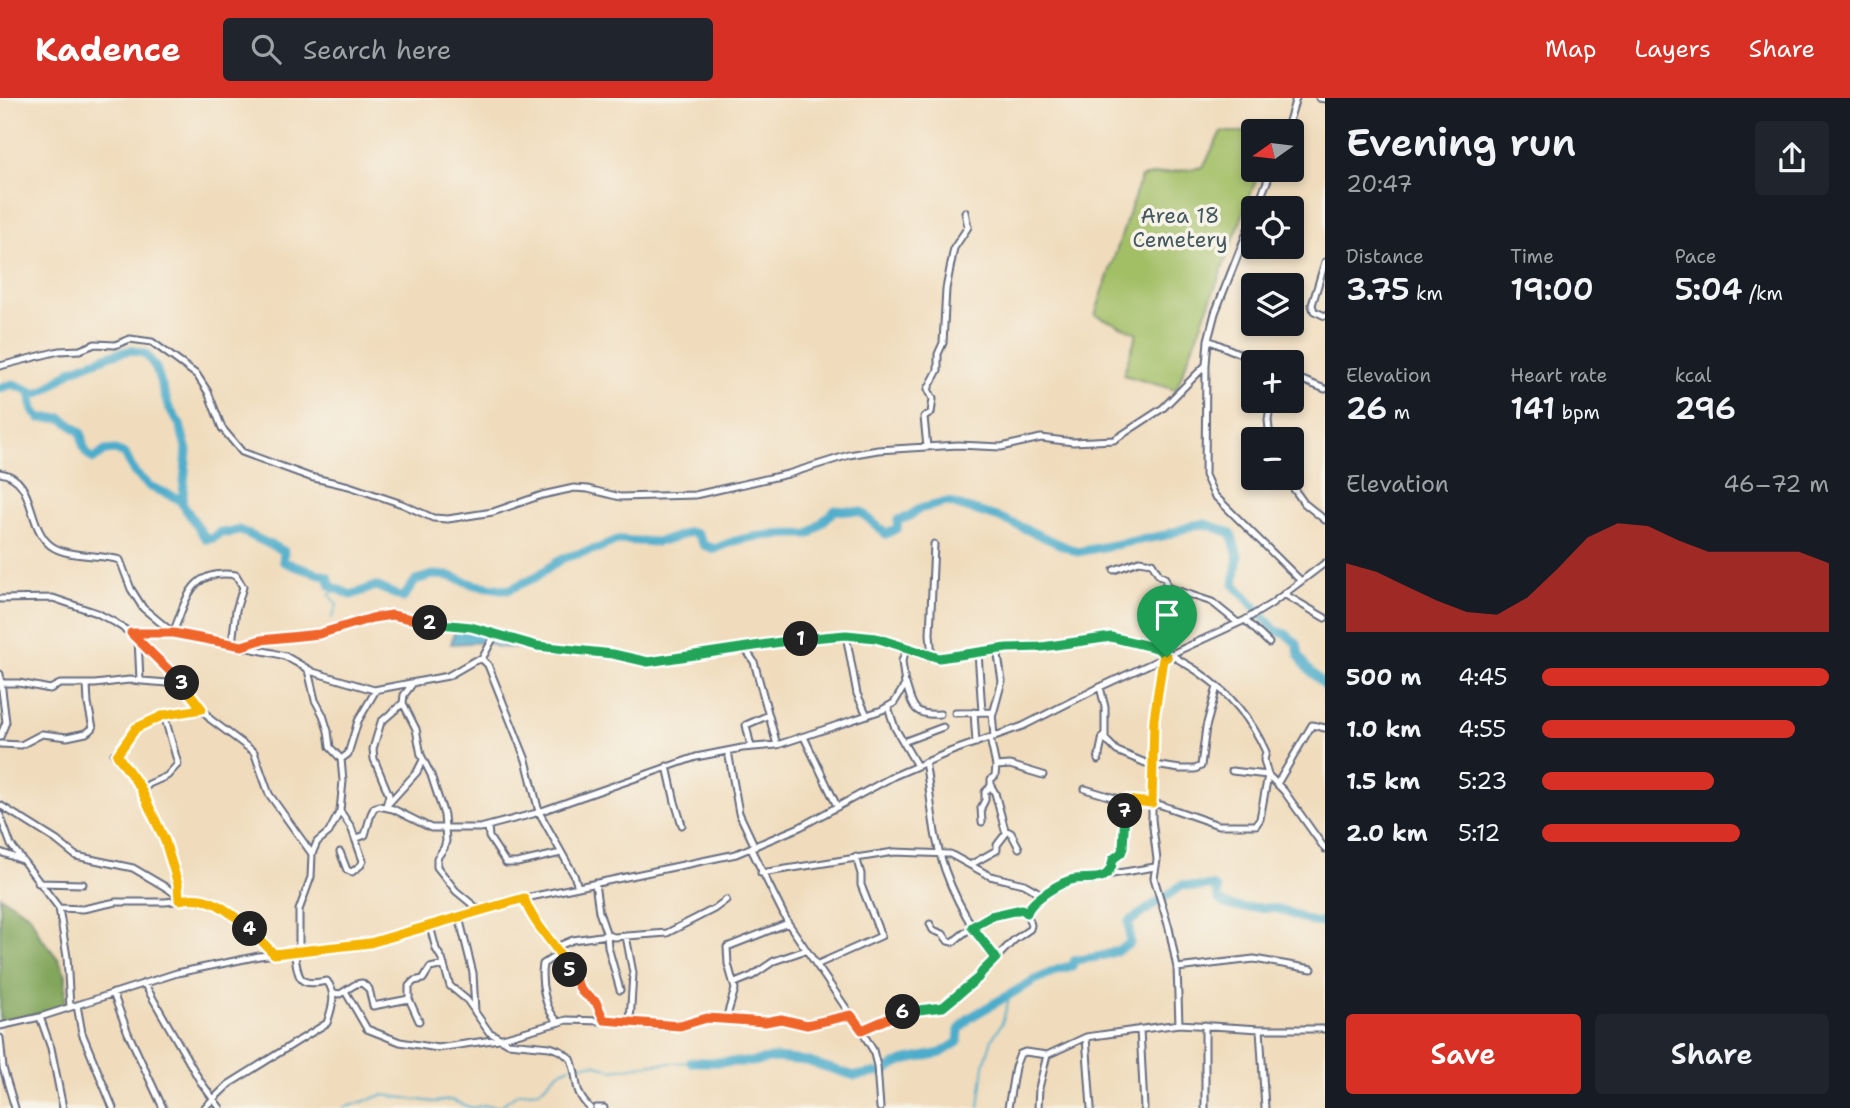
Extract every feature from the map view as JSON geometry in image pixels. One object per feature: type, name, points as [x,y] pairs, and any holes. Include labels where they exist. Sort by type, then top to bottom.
[{"type":"street","points":[[1290,119],[1296,98]]},
{"type":"street","points":[[1319,98],[1325,99]]},
{"type":"street","points":[[927,447],[924,417],[931,413],[933,400],[928,389],[938,370],[938,354],[943,343],[946,289],[954,248],[968,227],[965,212]]},
{"type":"street","points":[[1241,247],[1215,313],[1208,340],[1204,467],[1207,483],[1214,495],[1301,581]]},
{"type":"street","points":[[1325,262],[1312,305],[1314,311],[1325,316]]},
{"type":"street","points":[[0,366],[59,351],[80,350],[95,344],[115,345],[126,343],[130,339],[152,342],[197,375],[208,392],[222,428],[242,452],[310,477],[349,486],[402,504],[433,518],[471,516],[574,488],[620,497],[695,495],[878,450],[958,445],[1001,447],[1041,438],[1073,442],[1114,440],[1163,408],[1206,365]]},
{"type":"street","points":[[1208,340],[1241,354]]},
{"type":"street","points":[[1304,381],[1325,389]]},
{"type":"street","points":[[0,473],[11,475],[20,481],[38,530],[48,544],[67,552],[120,560],[131,589],[143,608],[173,633]]},
{"type":"street","points":[[1295,490],[1304,503],[1325,520]]},
{"type":"street","points":[[932,657],[930,634],[934,544]]},
{"type":"street","points":[[1114,570],[1139,561],[1152,563],[1159,575],[1166,579],[1167,587],[1212,602],[1238,623]]},
{"type":"street","points":[[0,1026],[40,1017],[205,966],[274,954],[370,943],[524,898],[727,857],[753,848],[800,827],[878,783],[925,762],[1023,726],[1100,687],[1254,616],[1325,564]]},
{"type":"street","points":[[173,633],[189,590],[195,583],[200,579],[236,575],[243,587],[236,610],[232,644]]},
{"type":"street","points":[[1284,594],[1325,618]]},
{"type":"street","points":[[0,599],[52,598],[106,617],[138,638],[183,684],[210,719],[254,752],[269,794],[312,854]]},
{"type":"street","points":[[242,646],[261,640],[319,634],[369,618],[392,615],[428,623],[460,624],[537,646],[613,654],[648,662],[846,635],[876,638],[939,658],[1111,637],[1157,648],[1217,687],[1230,698],[1259,736],[1266,752],[1264,760],[1268,775],[1260,818],[1256,825],[1218,825],[1152,803],[1125,800],[1085,789]]},
{"type":"street","points":[[1245,620],[1269,643]]},
{"type":"street","points":[[131,633],[173,633],[285,656],[308,670],[376,690],[448,676],[474,660],[482,659]]},
{"type":"street","points":[[482,659],[496,633]]},
{"type":"street","points":[[846,635],[858,694],[867,715]]},
{"type":"street","points":[[138,638],[141,680]]},
{"type":"street","points":[[746,648],[754,662],[777,746]]},
{"type":"street","points":[[907,648],[902,661],[912,703],[924,715],[940,714]]},
{"type":"street","points":[[982,822],[981,808],[985,792],[990,786],[996,766],[992,738],[993,714],[1002,681],[997,649]]},
{"type":"street","points":[[978,652],[982,712]]},
{"type":"street","points":[[1167,657],[1154,719],[1154,885],[1169,928],[1177,968],[1179,1024]]},
{"type":"street","points":[[482,659],[488,665],[526,760],[539,812],[578,887]]},
{"type":"street","points":[[204,1108],[260,1063],[325,1025],[334,993],[327,981],[310,985],[303,982],[298,974],[296,951],[299,910],[312,870],[312,854],[317,842],[329,831],[340,811],[344,781],[341,759],[330,747],[326,723],[315,700],[308,670]]},
{"type":"street","points":[[0,674],[6,722],[0,737]]},
{"type":"street","points":[[2,683],[50,688],[60,684],[141,680],[183,684]]},
{"type":"street","points":[[355,838],[365,835],[374,808],[386,806],[430,828],[488,826],[627,783],[695,757],[751,747],[777,746],[888,707],[901,694],[905,681]]},
{"type":"street","points":[[413,683],[404,695],[403,703],[416,729],[423,760],[443,807],[446,841],[437,858],[437,867],[456,891],[479,910]]},
{"type":"street","points":[[0,744],[21,745],[42,734],[67,737],[90,731],[93,728],[87,684]]},
{"type":"street","points":[[1098,760],[1104,736],[1105,707],[1100,687]]},
{"type":"street","points":[[1104,736],[1117,751],[1152,765],[1195,769],[1201,766],[1206,727],[1217,687]]},
{"type":"street","points":[[341,759],[348,754],[358,722],[376,690]]},
{"type":"street","points":[[386,806],[389,796],[374,759],[373,749],[381,722],[403,703]]},
{"type":"street","points":[[888,707],[895,728],[917,766]]},
{"type":"street","points":[[179,898],[178,884],[165,841],[142,792],[116,755],[136,728],[164,715],[202,709]]},
{"type":"street","points":[[955,713],[991,711],[993,714]]},
{"type":"street","points":[[974,712],[976,743]]},
{"type":"street","points":[[142,792],[149,784],[166,776],[178,764],[164,715]]},
{"type":"street","points":[[751,747],[746,725],[769,715]]},
{"type":"street","points":[[1277,784],[1312,725],[1325,728]]},
{"type":"street","points":[[903,742],[943,727]]},
{"type":"street","points":[[804,737],[837,806]]},
{"type":"street","points":[[728,751],[740,818],[761,873],[788,923],[873,1050],[880,1108]]},
{"type":"street","points":[[386,806],[407,784],[423,760]]},
{"type":"street","points":[[925,762],[940,855],[957,899],[972,927],[996,958]]},
{"type":"street","points":[[996,766],[1010,765],[1043,775]]},
{"type":"street","points":[[667,766],[682,825]]},
{"type":"street","points":[[1232,771],[1268,775],[1325,849]]},
{"type":"street","points":[[990,786],[995,793],[1001,821],[1020,848]]},
{"type":"street","points":[[1106,875],[1113,859],[1123,848],[1125,800]]},
{"type":"street","points":[[0,805],[56,840],[76,856],[133,868],[179,898]]},
{"type":"street","points":[[340,811],[351,827],[362,861],[357,869],[347,870],[340,852]]},
{"type":"street","points":[[0,816],[6,836],[59,908],[70,1007]]},
{"type":"street","points":[[488,826],[489,837],[506,863],[561,853]]},
{"type":"street","points":[[970,865],[996,850],[1007,832]]},
{"type":"street","points":[[0,852],[22,860]]},
{"type":"street","points":[[761,873],[901,852],[954,855],[994,878],[1031,887],[1043,895]]},
{"type":"street","points":[[817,965],[881,936],[861,886],[856,857]]},
{"type":"street","points":[[862,1030],[910,1009],[943,1007],[978,978],[1014,940],[1031,928],[1027,913],[1029,907],[1043,895],[1074,879],[1091,880],[1156,867]]},
{"type":"street","points":[[38,883],[83,884]]},
{"type":"street","points":[[595,883],[599,912],[620,990]]},
{"type":"street","points":[[59,908],[83,909],[117,901],[156,902],[197,897],[212,901],[259,937],[274,954]]},
{"type":"street","points":[[524,898],[528,910],[558,950],[578,988],[596,1002],[604,1020]]},
{"type":"street","points":[[559,1021],[552,1015],[541,976],[543,964],[558,950],[573,940],[607,935],[614,937],[667,933],[726,900]]},
{"type":"street","points":[[930,924],[933,930],[953,942],[972,927],[998,914],[1022,909],[1027,913]]},
{"type":"street","points":[[459,917],[472,973],[475,1012]]},
{"type":"street","points":[[726,1019],[734,996],[734,983],[726,949],[729,945],[788,923]]},
{"type":"street","points":[[430,926],[451,989],[467,1000],[489,1032],[499,1039],[518,1045],[550,1047],[571,1059],[578,1094],[590,1108]]},
{"type":"street","points":[[626,936],[633,973],[630,1022]]},
{"type":"street","points":[[734,983],[752,976],[774,961],[806,950]]},
{"type":"street","points":[[1177,968],[1254,959],[1312,969]]},
{"type":"street","points":[[419,1021],[409,999],[408,989],[411,983],[423,979],[430,968],[444,965]]},
{"type":"street","points":[[145,983],[212,1099],[220,1108]]},
{"type":"street","points":[[334,993],[337,995],[362,983],[369,989],[374,1007],[409,999]]},
{"type":"street","points":[[345,991],[365,1027],[400,1042],[438,1048],[499,1039],[559,1021],[604,1020],[651,1026],[680,1026],[707,1018],[765,1022],[784,1019],[807,1025],[851,1015]]},
{"type":"street","points":[[113,993],[121,1018],[163,1108]]},
{"type":"street","points":[[77,1005],[82,1033],[113,1108]]},
{"type":"street","points":[[40,1017],[51,1048],[64,1108]]},
{"type":"street","points":[[1007,1108],[1020,1054],[1025,1052],[1047,1055],[1086,1037],[1113,1031],[1179,1024],[1260,1029],[1325,1029],[1325,1039]]},
{"type":"street","points":[[1205,1025],[1205,1108]]},
{"type":"street","points":[[1140,1029],[1144,1108]]},
{"type":"street","points":[[1260,1029],[1265,1108]]},
{"type":"street","points":[[1086,1037],[1091,1108]]},
{"type":"street","points":[[0,1038],[7,1084],[15,1108]]},
{"type":"street","points":[[1038,1108],[1039,1087],[1047,1055]]},
{"type":"street","points":[[0,1086],[7,1084]]},
{"type":"street","points":[[596,1108],[604,1108]]},
{"type":"green space","name":"Area 18 Cemetery","points":[[1221,132],[1241,132],[1241,182],[1255,182],[1250,196],[1241,196],[1241,220],[1176,390],[1123,375],[1137,333],[1095,315],[1141,177],[1203,167]]},
{"type":"green space","points":[[0,896],[30,915],[40,936],[59,960],[66,975],[65,1007],[0,1023]]},
{"type":"water","points":[[456,627],[489,634],[520,648],[498,647],[487,642],[451,644]]},
{"type":"waterway","points":[[30,391],[37,394],[72,370],[111,355],[131,350],[146,354],[156,368],[169,408],[180,425],[187,451],[182,504]]},
{"type":"waterway","points":[[0,388],[13,384],[30,391],[33,410],[40,418],[62,418],[81,433],[83,445],[90,457],[94,459],[104,451],[115,450],[125,454],[134,472],[149,486],[179,499],[206,539],[214,538],[220,532],[239,530],[284,551],[283,561],[328,577],[331,586],[351,595],[376,586],[403,598],[416,580],[433,575],[450,576],[475,585],[508,590],[536,577],[563,558],[617,540],[656,542],[689,532],[697,534],[704,545],[715,549],[749,538],[810,534],[835,510],[861,512],[886,534],[897,528],[898,520],[919,509],[947,502],[1003,519],[1077,552],[1166,535],[1194,525],[1206,524],[1231,533],[1238,556],[1234,584],[1276,631],[1286,634],[1297,644],[1299,655],[1306,667],[1325,685]]},
{"type":"waterway","points":[[332,618],[337,605],[329,595],[336,589]]},
{"type":"waterway","points":[[881,1073],[903,1061],[941,1053],[958,1042],[959,1030],[969,1018],[1035,980],[1072,966],[1075,960],[1104,955],[1124,947],[1130,943],[1129,922],[1182,885],[1213,886],[1217,889],[1218,899],[1232,906],[1277,909],[1312,922],[1325,922]]},
{"type":"waterway","points":[[979,1108],[984,1065],[1010,996]]},
{"type":"waterway","points":[[691,1062],[751,1062],[775,1058],[806,1061],[855,1076],[875,1073]]},
{"type":"waterway","points":[[575,1065],[594,1064],[613,1070],[691,1062]]},
{"type":"waterway","points":[[343,1108],[383,1095],[434,1102],[451,1100],[472,1108],[486,1105],[499,1107],[518,1093],[539,1091],[557,1073],[570,1067]]},
{"type":"route","points":[[392,615],[428,623],[460,624],[537,646],[613,654],[648,662],[764,644],[846,635],[885,640],[935,658],[1111,637],[1157,648],[1167,657],[1163,659],[1154,719],[1152,803],[1125,800],[1123,848],[1113,859],[1106,875],[1091,880],[1068,881],[1043,895],[1029,907],[1027,913],[1022,909],[998,914],[972,927],[996,958],[978,978],[943,1007],[910,1009],[862,1030],[851,1015],[810,1025],[781,1019],[765,1022],[707,1018],[680,1026],[651,1026],[604,1020],[596,1002],[578,988],[566,962],[528,910],[524,898],[370,943],[274,954],[245,925],[212,901],[197,897],[179,900],[176,875],[169,861],[165,841],[140,787],[117,755],[136,728],[164,715],[202,709],[188,689],[131,633],[173,633],[242,646],[261,640],[319,634],[369,618],[392,615]]}]
